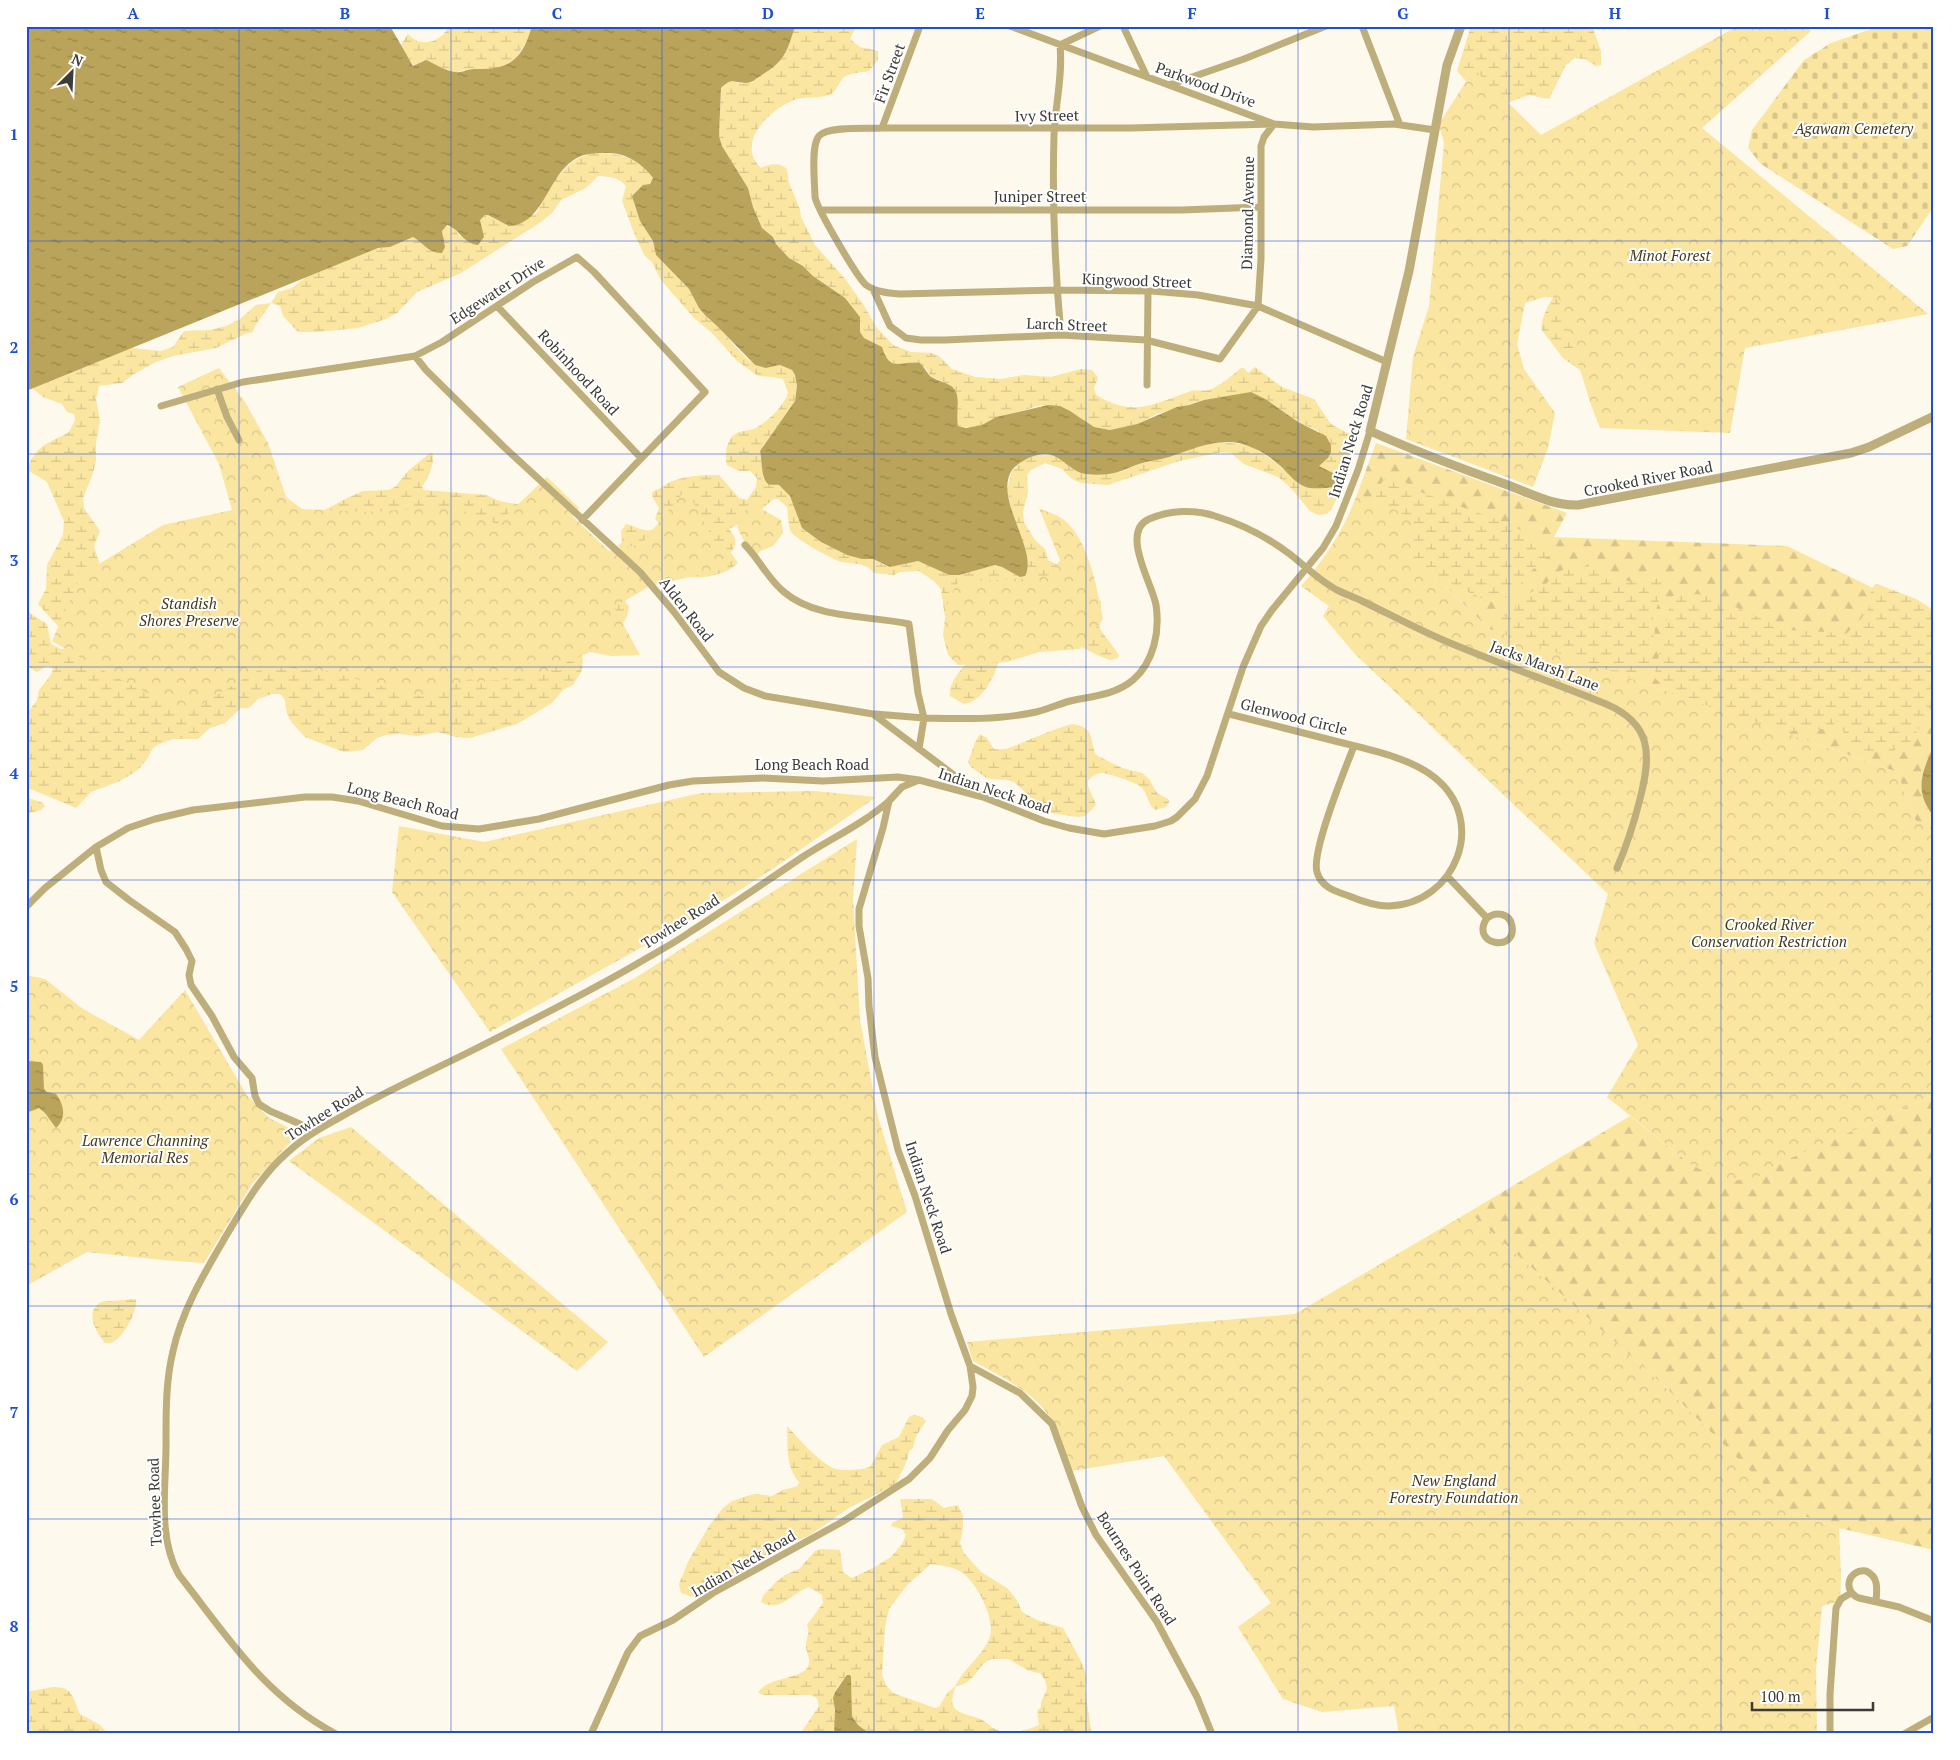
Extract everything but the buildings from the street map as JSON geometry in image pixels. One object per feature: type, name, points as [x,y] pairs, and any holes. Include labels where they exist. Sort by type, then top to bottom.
[{"type":"street","name":"Fir Street","points":[[882,128],[920,26]]},
{"type":"street","name":"Parkwood Drive","points":[[1010,26],[1274,124],[1313,127],[1400,124],[1435,130]]},
{"type":"street","points":[[1061,335],[1057,290],[1054,128],[1061,70],[1060,45],[1100,26]]},
{"type":"street","points":[[1123,26],[1147,77]]},
{"type":"street","points":[[1169,85],[1244,59],[1326,26]]},
{"type":"street","points":[[1362,26],[1400,124]]},
{"type":"street","name":"Indian Neck Road","points":[[591,1734],[628,1652],[640,1636],[673,1620],[713,1594],[842,1522],[909,1479],[934,1452],[971,1399],[973,1387],[970,1366],[951,1314],[915,1196],[898,1150],[875,1057],[868,978],[859,926],[859,909],[889,801],[902,787],[919,780],[984,798],[1044,821],[1069,828],[1104,834],[1134,830],[1171,821],[1187,808],[1199,791],[1211,765],[1244,667],[1261,626],[1323,548],[1336,526],[1358,470],[1370,431],[1415,241],[1448,65],[1461,26]]},
{"type":"street","name":"Ivy Street","points":[[821,134],[829,130],[882,128],[1216,127],[1274,124]]},
{"type":"street","name":"Diamond Avenue","points":[[1258,306],[1261,146],[1264,137],[1274,124]]},
{"type":"street","name":"Larch Street","points":[[821,134],[815,143],[814,162],[815,197],[820,210],[860,278],[873,289],[890,326],[906,338],[945,340],[1061,335],[1146,340],[1220,359],[1258,306]]},
{"type":"street","name":"Juniper Street","points":[[820,210],[1182,210],[1260,207]]},
{"type":"street","name":"Edgewater Drive","points":[[161,406],[254,380],[415,356],[442,342],[533,282],[577,257],[594,272],[705,392],[641,458]]},
{"type":"street","name":"Kingwood Street","points":[[873,289],[900,294],[1057,290],[1148,291],[1198,295],[1258,306],[1387,362]]},
{"type":"street","points":[[1147,385],[1148,291]]},
{"type":"street","name":"Robinhood Road","points":[[497,306],[641,458]]},
{"type":"street","name":"Alden Road","points":[[415,356],[426,370],[491,434],[647,580],[674,612],[714,666],[726,678],[748,690],[765,696],[873,714],[984,798]]},
{"type":"street","points":[[217,389],[227,417],[239,440]]},
{"type":"street","name":"Crooked River Road","points":[[1370,431],[1426,455],[1542,499],[1559,504],[1574,505],[1594,503],[1851,453],[1874,445],[1934,416]]},
{"type":"street","points":[[582,520],[641,458]]},
{"type":"street","name":"Jacks Marsh Lane","points":[[924,718],[988,718],[1035,712],[1071,701],[1110,693],[1134,679],[1144,668],[1152,652],[1157,622],[1154,594],[1139,554],[1137,538],[1139,528],[1150,519],[1187,510],[1195,510],[1224,519],[1259,535],[1285,551],[1337,590],[1420,630],[1606,704],[1630,717],[1645,740],[1647,762],[1633,826],[1617,868]]},
{"type":"street","points":[[745,545],[783,592],[807,606],[843,614],[888,619],[909,624],[918,693],[924,718],[919,749]]},
{"type":"street","points":[[873,714],[924,718]]},
{"type":"street","name":"Glenwood Circle","points":[[1228,714],[1354,746],[1383,754],[1434,777],[1447,790],[1457,807],[1462,836],[1459,854],[1448,877],[1423,896],[1388,906],[1353,898],[1338,892],[1329,888],[1319,878],[1316,870],[1318,851],[1328,814],[1354,746]]},
{"type":"street","name":"Long Beach Road","points":[[26,907],[45,888],[96,847],[128,828],[168,815],[193,810],[305,796],[341,798],[442,826],[479,830],[539,819],[669,785],[693,781],[763,778],[823,781],[898,777],[919,780]]},
{"type":"street","name":"Towhee Road","points":[[336,1734],[288,1703],[242,1657],[174,1566],[168,1542],[166,1518],[167,1389],[172,1353],[180,1324],[209,1266],[259,1184],[287,1152],[316,1130],[390,1089],[576,998],[644,960],[690,933],[802,858],[874,814],[889,801]]},
{"type":"street","points":[[96,847],[100,870],[106,882],[175,932],[186,949],[192,961],[189,975],[191,985],[212,1016],[234,1057],[252,1078],[255,1096],[259,1104],[270,1111],[316,1130]]},
{"type":"street","points":[[1448,877],[1487,918]]},
{"type":"street","points":[[1496,914],[1509,918],[1512,923],[1512,932],[1507,940],[1494,943],[1486,937],[1483,927],[1487,918],[1496,914]]},
{"type":"street","name":"Bournes Point Road","points":[[970,1366],[1020,1393],[1052,1424],[1082,1507],[1096,1535],[1157,1622],[1196,1697],[1212,1734]]},
{"type":"street","points":[[1876,1601],[1877,1587],[1875,1579],[1866,1571],[1859,1570],[1850,1578],[1848,1584],[1851,1592],[1859,1598],[1899,1607],[1934,1622]]},
{"type":"street","points":[[1830,1734],[1830,1694],[1836,1608],[1841,1599],[1851,1592]]},
{"type":"street","points":[[1904,1734],[1934,1717]]},
{"type":"green space","points":[[449,26],[532,26],[531,34],[516,58],[502,67],[489,70],[470,69],[455,72],[422,61],[414,66],[400,46],[408,34],[413,39],[431,42],[446,32]]},
{"type":"green space","points":[[795,26],[856,26],[850,39],[860,47],[878,51],[878,60],[869,71],[852,74],[843,78],[831,94],[797,99],[777,110],[759,127],[754,137],[752,148],[754,158],[761,168],[774,164],[781,165],[787,169],[789,183],[800,209],[801,217],[815,245],[846,280],[877,328],[893,345],[911,352],[932,353],[939,356],[952,369],[975,377],[1001,379],[1024,375],[1051,377],[1081,369],[1092,370],[1098,378],[1094,388],[1096,395],[1109,402],[1133,407],[1154,404],[1193,390],[1209,390],[1222,383],[1241,368],[1244,368],[1248,373],[1255,367],[1282,387],[1314,399],[1331,424],[1356,438],[1343,478],[1318,466],[1328,458],[1319,431],[1298,422],[1267,400],[1218,398],[1204,400],[1157,414],[1137,424],[1110,430],[1094,427],[1085,423],[1080,417],[1042,405],[991,419],[980,426],[958,426],[957,409],[944,382],[930,376],[926,368],[915,362],[897,365],[889,361],[881,347],[864,338],[860,332],[860,317],[845,298],[813,276],[803,266],[789,258],[776,244],[773,237],[762,228],[753,207],[748,188],[722,146],[719,136],[721,88],[732,81],[748,82],[775,66],[787,50]]},
{"type":"green space","points":[[1471,26],[1485,26],[1500,30],[1510,26],[1592,26],[1601,51],[1601,65],[1596,66],[1585,59],[1575,58],[1566,65],[1549,99],[1529,95],[1507,103],[1467,82],[1457,71]]},
{"type":"green space","name":"Minot Forest","points":[[1738,26],[1805,26],[1811,31],[1702,128],[1928,314],[1745,348],[1730,433],[1600,428],[1558,298],[1545,297],[1525,303],[1517,344],[1524,369],[1555,413],[1548,448],[1533,487],[1406,439],[1413,357],[1429,306],[1444,143],[1439,124],[1474,69],[1541,135]]},
{"type":"green space","name":"Agawam Cemetery","points":[[1880,26],[1934,26],[1934,206],[1907,246],[1893,249],[1761,164],[1748,148],[1752,130],[1804,60],[1831,43]]},
{"type":"green space","points":[[593,153],[619,155],[634,160],[653,178],[650,184],[646,185],[640,221],[653,241],[656,255],[689,289],[705,315],[746,358],[755,365],[766,368],[780,365],[792,370],[795,375],[797,386],[795,401],[760,451],[762,468],[767,483],[779,485],[787,492],[795,506],[802,528],[821,542],[847,555],[873,559],[884,565],[918,561],[949,575],[995,565],[1020,577],[1024,546],[1013,517],[1007,489],[1012,471],[1023,460],[1037,455],[1053,455],[1064,460],[1071,467],[1121,472],[1136,465],[1168,457],[1207,443],[1223,442],[1247,445],[1255,448],[1282,469],[1343,486],[1331,510],[1326,514],[1318,515],[1310,511],[1290,487],[1278,477],[1244,464],[1231,453],[1222,452],[1179,461],[1108,485],[1081,483],[1072,479],[1062,469],[1045,463],[1031,470],[1027,475],[1028,492],[1023,512],[1024,522],[1035,540],[1045,549],[1048,560],[1060,566],[1101,601],[1100,629],[1119,655],[1118,658],[1110,660],[1074,643],[999,662],[994,675],[982,694],[971,702],[964,704],[950,696],[950,691],[956,677],[968,661],[951,622],[945,617],[941,589],[934,581],[919,571],[900,572],[894,575],[874,573],[863,565],[839,561],[828,556],[804,543],[793,534],[789,527],[787,507],[778,499],[774,499],[749,519],[729,529],[735,540],[735,546],[731,553],[738,563],[729,570],[716,574],[703,577],[686,576],[639,559],[626,553],[618,546],[622,542],[621,531],[626,524],[644,530],[652,530],[656,527],[659,523],[655,519],[659,508],[652,493],[675,480],[719,475],[739,498],[747,500],[756,487],[757,478],[750,471],[739,471],[727,465],[726,452],[729,442],[737,433],[754,429],[766,421],[779,408],[788,393],[783,379],[758,376],[737,361],[713,334],[694,318],[661,280],[636,238],[622,201],[626,186],[620,180],[598,176],[586,188],[561,200],[553,212],[541,222],[461,273],[417,292],[397,313],[386,319],[358,328],[298,332],[283,316],[280,306],[271,303],[278,292],[292,288],[317,268],[373,249],[390,247],[413,237],[430,250],[445,247],[442,231],[445,226],[453,227],[460,237],[485,215],[498,221],[536,214],[558,176],[573,162],[582,156]]},
{"type":"green space","points":[[1570,278],[1591,378],[1563,358],[1541,329],[1544,315],[1551,301]]},
{"type":"green space","name":"Standish Shores Preserve","points":[[271,303],[253,332],[216,348],[173,356],[156,362],[122,383],[99,386],[96,399],[100,421],[96,443],[96,461],[83,498],[84,508],[100,531],[94,546],[102,572],[323,511],[363,491],[388,490],[395,487],[408,471],[430,453],[433,454],[433,463],[422,487],[424,490],[487,495],[501,501],[524,505],[624,589],[626,603],[629,606],[624,622],[605,640],[582,654],[581,672],[573,685],[563,690],[552,703],[517,724],[470,738],[456,737],[438,732],[417,736],[385,735],[377,738],[363,750],[344,752],[305,737],[292,723],[287,714],[285,700],[280,694],[272,694],[258,699],[249,708],[241,708],[225,723],[210,728],[198,739],[173,739],[157,745],[152,749],[148,758],[138,770],[120,781],[91,792],[76,808],[26,787],[26,715],[37,700],[39,690],[53,670],[51,667],[46,666],[37,672],[26,665],[26,608],[31,614],[47,624],[51,644],[65,649],[59,627],[38,604],[46,589],[47,565],[63,535],[64,521],[47,482],[29,471],[28,468],[39,449],[69,432],[75,420],[74,414],[67,412],[62,404],[43,397],[30,386],[112,346],[161,351],[173,347],[184,331],[210,330],[226,326],[240,319],[256,305]]},
{"type":"green space","name":"Standish Shores Preserve","points":[[219,368],[245,402],[268,443],[286,497],[302,509],[367,512],[454,507],[497,524],[547,477],[579,508],[572,516],[609,551],[641,544],[686,489],[729,568],[650,586],[614,607],[640,655],[611,656],[590,652],[534,677],[475,682],[471,679],[420,696],[326,671],[265,666],[187,713],[100,669],[52,641],[81,575],[163,525],[232,510],[219,464],[178,387]]},
{"type":"green space","points":[[1376,443],[1567,513],[1554,537],[1787,546],[1871,587],[1934,622],[1934,831],[1915,820],[1897,772],[1489,629],[1356,497]]},
{"type":"green space","points":[[1395,476],[1423,493],[1512,525],[1547,546],[1552,553],[1529,573],[1513,594],[1501,600],[1487,601],[1450,583],[1445,585],[1443,591],[1426,588],[1368,503],[1384,479]]},
{"type":"green space","name":"Crooked River Conservation Restriction","points":[[1356,497],[1387,507],[1410,519],[1414,529],[1412,560],[1415,566],[1420,570],[1430,571],[1489,629],[1897,772],[1915,820],[1934,831],[1934,1095],[1786,1160],[1760,1176],[1724,1183],[1689,1163],[1607,1097],[1638,1045],[1594,943],[1608,894],[1354,653],[1323,616],[1329,606],[1301,586],[1333,544]]},
{"type":"green space","points":[[750,502],[781,520],[783,533],[773,546],[760,551],[756,556],[745,543],[737,527]]},
{"type":"green space","points":[[1039,508],[1064,520],[1080,540],[1091,566],[1103,619],[1080,649],[1039,652],[1007,662],[958,665],[948,655],[943,635],[947,602],[958,582],[1034,578],[1050,575],[1060,560]]},
{"type":"green space","points":[[1593,566],[1605,573],[1637,583],[1650,582],[1655,571],[1662,574],[1665,581],[1653,620],[1655,632],[1652,641],[1651,666],[1646,673],[1637,675],[1621,671],[1595,669],[1506,643],[1498,624],[1502,617],[1515,609],[1517,602],[1521,598],[1546,584],[1558,572],[1567,568]]},
{"type":"green space","points":[[1877,584],[1916,599],[1930,608],[1934,608],[1934,698],[1922,724],[1910,742],[1891,752],[1863,750],[1846,740],[1841,723],[1838,721],[1827,729],[1804,729],[1772,735],[1665,691],[1663,686],[1654,677],[1672,596],[1698,594],[1726,603],[1788,630],[1827,632],[1843,635],[1867,612],[1872,599],[1871,591],[1874,585]]},
{"type":"green space","points":[[1072,724],[1085,728],[1088,731],[1096,755],[1122,768],[1142,773],[1149,779],[1157,793],[1168,799],[1169,802],[1166,807],[1155,810],[1141,787],[1121,778],[1101,773],[1093,776],[1088,781],[1088,786],[1096,805],[1085,816],[1078,817],[1050,813],[1043,809],[1014,782],[988,779],[971,767],[968,762],[980,734],[987,738],[994,749],[1004,749]]},
{"type":"green space","points":[[814,791],[876,797],[774,868],[710,909],[490,1032],[392,892],[399,826],[484,842],[701,793]]},
{"type":"green space","points":[[26,797],[43,803],[45,806],[41,810],[26,814]]},
{"type":"green space","points":[[857,839],[853,899],[860,1020],[878,1117],[907,1212],[704,1357],[501,1049],[635,978]]},
{"type":"green space","name":"Lawrence Channing Memorial Res","points":[[26,975],[45,979],[83,1009],[139,1040],[185,990],[246,1094],[269,1118],[299,1133],[252,1184],[204,1263],[87,1252],[26,1286]]},
{"type":"green space","points":[[1934,1095],[1934,1550],[1839,1528],[1792,1512],[1661,1383],[1469,1212],[1630,1116],[1689,1163],[1760,1176],[1786,1160]]},
{"type":"green space","points":[[351,1127],[608,1342],[577,1371],[289,1161],[319,1138]]},
{"type":"green space","name":"New England Forestry Foundation","points":[[1469,1212],[1661,1383],[1792,1512],[1839,1528],[1840,1601],[1822,1606],[1816,1670],[1817,1734],[1399,1734],[1394,1706],[1322,1712],[1283,1699],[1238,1627],[1271,1603],[1164,1456],[1071,1471],[1056,1428],[1042,1407],[1014,1384],[973,1361],[967,1342],[1295,1314]]},
{"type":"green space","points":[[136,1299],[133,1316],[122,1335],[112,1342],[105,1343],[93,1322],[92,1316],[96,1306],[101,1302]]},
{"type":"green space","points":[[914,1415],[922,1417],[926,1421],[916,1436],[913,1448],[909,1451],[906,1464],[896,1484],[849,1508],[810,1535],[780,1549],[707,1593],[696,1598],[681,1593],[679,1584],[688,1562],[709,1526],[723,1508],[732,1501],[747,1496],[756,1494],[772,1496],[783,1490],[798,1486],[799,1482],[789,1462],[787,1426],[813,1453],[831,1467],[839,1470],[856,1470],[870,1467],[882,1445],[899,1437],[909,1417]]},
{"type":"green space","points":[[900,1499],[932,1499],[944,1508],[958,1505],[963,1516],[960,1543],[964,1553],[981,1572],[1007,1588],[1017,1600],[1022,1612],[1037,1620],[1063,1628],[1082,1663],[1087,1678],[1085,1687],[1091,1729],[1090,1734],[1066,1734],[1061,1729],[1059,1734],[870,1734],[858,1725],[852,1716],[851,1677],[840,1684],[835,1692],[834,1734],[800,1734],[819,1706],[817,1698],[810,1695],[764,1695],[758,1693],[769,1684],[795,1675],[807,1668],[809,1661],[806,1647],[807,1625],[823,1603],[822,1595],[809,1587],[780,1604],[768,1605],[761,1602],[763,1596],[775,1583],[785,1575],[799,1569],[815,1551],[821,1549],[840,1550],[843,1572],[852,1578],[873,1568],[891,1557],[902,1544],[906,1535],[902,1529],[891,1526],[893,1522],[902,1519]],"holes":[[[931,1564],[956,1569],[964,1574],[975,1586],[985,1604],[990,1623],[991,1632],[986,1645],[956,1686],[948,1692],[939,1707],[935,1708],[893,1693],[886,1685],[882,1675],[885,1627],[889,1609],[908,1584]],[[992,1659],[1008,1659],[1029,1671],[1040,1673],[1045,1680],[1047,1689],[1041,1702],[1041,1707],[1037,1711],[1039,1725],[1022,1731],[1005,1732],[993,1728],[980,1719],[962,1713],[954,1707],[952,1702],[956,1686],[963,1684],[973,1677],[983,1664]]]},
{"type":"green space","points":[[60,1687],[69,1691],[80,1714],[100,1725],[108,1734],[26,1734],[26,1692]]},
{"type":"water","points":[[26,26],[390,26],[413,66],[426,60],[448,70],[458,72],[497,67],[513,61],[524,47],[532,26],[795,26],[787,50],[780,61],[752,82],[733,81],[721,88],[719,136],[722,146],[748,188],[753,207],[762,228],[773,237],[776,244],[789,258],[803,266],[813,276],[845,298],[860,317],[860,332],[864,338],[882,347],[889,360],[897,364],[920,363],[932,378],[949,385],[955,390],[958,403],[958,426],[966,428],[982,425],[996,417],[1048,405],[1060,406],[1094,427],[1110,430],[1137,424],[1177,407],[1251,392],[1267,400],[1298,422],[1326,436],[1331,445],[1331,452],[1328,458],[1319,466],[1343,478],[1344,485],[1324,488],[1306,487],[1297,482],[1263,453],[1232,442],[1211,444],[1115,473],[1102,475],[1081,473],[1053,455],[1040,454],[1028,458],[1016,466],[1012,470],[1008,482],[1011,509],[1026,553],[1028,565],[1025,576],[1020,577],[995,565],[959,575],[949,575],[918,561],[890,567],[873,559],[862,559],[847,555],[821,542],[802,528],[790,496],[779,485],[767,483],[765,480],[760,451],[795,401],[797,386],[795,375],[792,370],[780,365],[766,368],[755,365],[699,308],[689,289],[656,255],[653,241],[640,221],[632,196],[643,185],[650,184],[653,178],[633,160],[614,153],[584,155],[567,165],[531,217],[521,223],[509,226],[485,215],[480,220],[484,237],[478,245],[468,242],[447,225],[442,231],[445,247],[442,253],[430,250],[413,237],[390,247],[378,248],[26,391]]},
{"type":"water","points":[[1934,747],[1934,816],[1924,799],[1922,782],[1926,765]]},
{"type":"water","points":[[26,1061],[41,1062],[43,1065],[44,1089],[47,1092],[56,1094],[61,1103],[63,1116],[56,1128],[39,1108],[26,1113]]},
{"type":"water","points":[[847,1675],[851,1677],[852,1716],[858,1725],[870,1734],[834,1734],[835,1710],[833,1698]]}]
